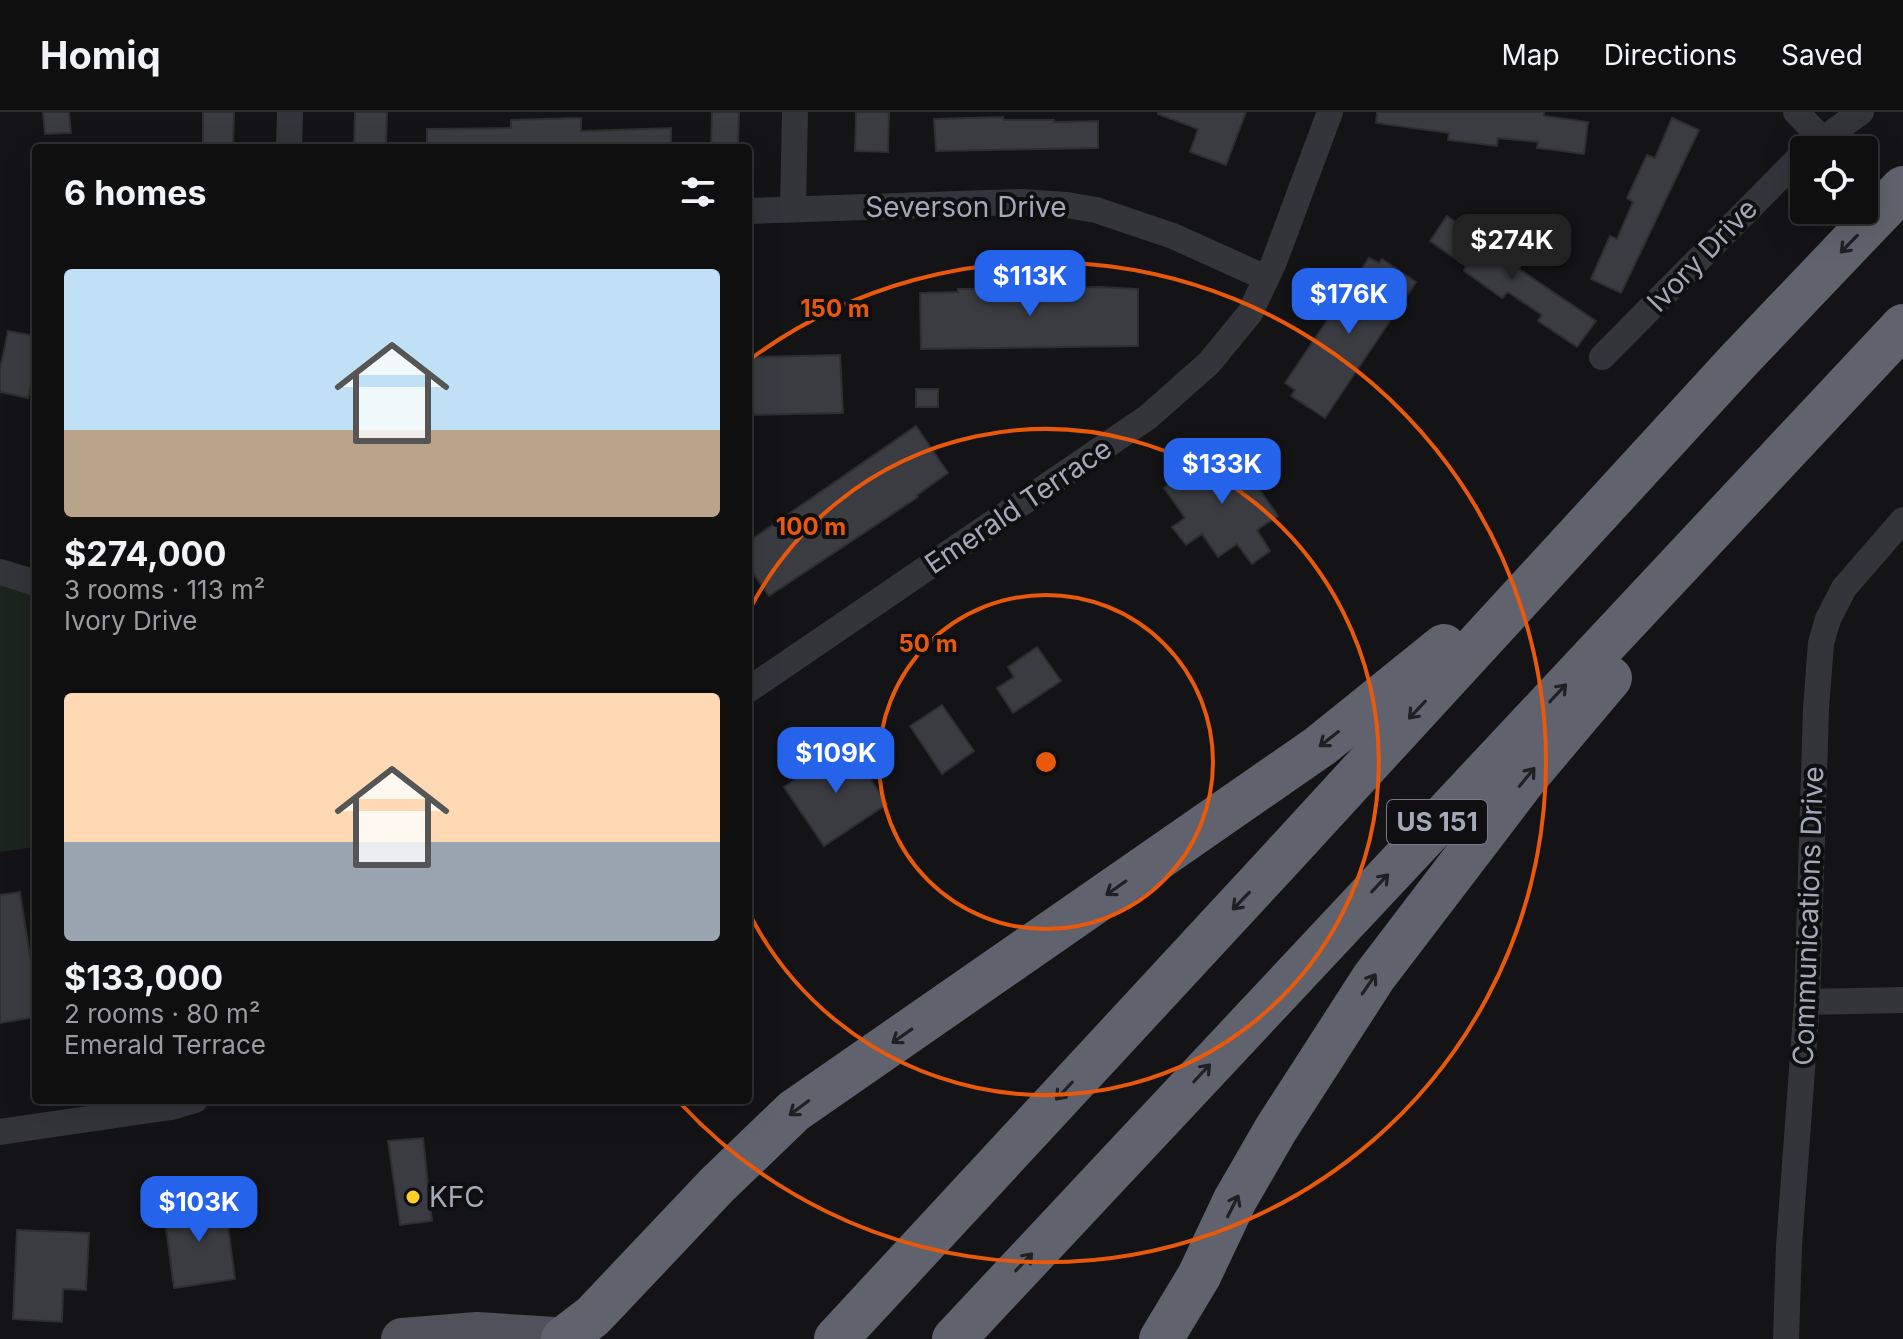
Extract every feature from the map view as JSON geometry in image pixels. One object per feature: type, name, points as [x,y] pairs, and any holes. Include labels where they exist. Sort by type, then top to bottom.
[{"type":"highway","name":"US 151","points":[[836,1339],[1678,425],[1903,188]]},
{"type":"highway","name":"US 151","points":[[963,1329],[1903,326]]},
{"type":"highway","points":[[1161,1339],[1199,1276],[1235,1200],[1276,1129],[1374,977],[1525,779],[1903,333]]},
{"type":"highway","points":[[563,1339],[593,1316],[676,1226],[794,1111],[1320,746],[1425,664],[1678,425]]},
{"type":"highway","points":[[610,1339],[676,1226]]},
{"type":"highway","points":[[1199,1276],[1193,1325],[1199,1339]]},
{"type":"main road","points":[[402,1339],[477,1333],[570,1339]]},
{"type":"street","points":[[289,144],[290,112]]},
{"type":"street","points":[[793,209],[795,112]]},
{"type":"street","name":"Emerald Terrace","points":[[752,687],[1148,417],[1209,363],[1250,313],[1330,112]]},
{"type":"street","points":[[1796,112],[1807,136]]},
{"type":"street","name":"Ivory Drive","points":[[1828,136],[1861,112]]},
{"type":"street","name":"Ivory Drive","points":[[1602,357],[1790,170]]},
{"type":"street","name":"Severson Drive","points":[[752,211],[1021,202],[1067,205],[1096,210],[1173,236],[1266,278]]},
{"type":"street","name":"Communications Drive","points":[[1786,1339],[1789,1246],[1807,1002],[1816,709],[1821,643],[1828,619],[1844,588],[1903,520]]},
{"type":"street","points":[[0,572],[32,582]]},
{"type":"street","points":[[1807,1002],[1903,1000]]},
{"type":"street","points":[[0,1132],[181,1104]]},
{"type":"shaded area","points":[[0,572],[32,582],[32,848],[0,852]]},
{"type":"building","points":[[43,112],[69,112],[71,133],[45,134]]},
{"type":"building","points":[[203,112],[234,112],[233,144],[203,144]]},
{"type":"building","points":[[355,112],[387,112],[386,144],[354,144]]},
{"type":"building","points":[[712,112],[739,112],[738,144],[711,144]]},
{"type":"building","points":[[856,112],[889,112],[888,152],[855,151]]},
{"type":"building","points":[[1158,112],[1246,112],[1226,165],[1190,152],[1198,129]]},
{"type":"building","points":[[1377,112],[1544,112],[1544,116],[1588,122],[1584,154],[1537,148],[1538,142],[1498,138],[1497,146],[1448,140],[1449,133],[1376,123]]},
{"type":"building","points":[[1003,117],[1004,120],[1098,121],[1098,148],[936,151],[934,119]]},
{"type":"building","points":[[581,118],[581,131],[671,128],[671,144],[427,144],[427,129],[511,128],[511,120]]},
{"type":"building","points":[[1672,118],[1699,130],[1621,293],[1591,279],[1610,236],[1617,239],[1633,202],[1627,198],[1647,155],[1655,158]]},
{"type":"building","points":[[1447,216],[1596,321],[1577,347],[1538,321],[1542,315],[1508,292],[1502,298],[1464,271],[1466,266],[1430,241]]},
{"type":"building","points":[[1369,258],[1379,263],[1382,259],[1416,282],[1325,418],[1291,396],[1295,390],[1285,383]]},
{"type":"building","points":[[958,289],[1138,289],[1138,346],[921,349],[920,293],[958,292]]},
{"type":"building","points":[[8,331],[32,335],[32,379],[28,398],[0,392],[0,369]]},
{"type":"building","points":[[840,355],[843,413],[752,415],[752,357]]},
{"type":"building","points":[[916,389],[938,389],[938,407],[916,407]]},
{"type":"building","points":[[916,426],[948,473],[918,497],[769,596],[752,572],[752,539]]},
{"type":"building","points":[[1227,443],[1278,516],[1257,530],[1270,551],[1252,564],[1237,544],[1218,557],[1202,534],[1186,545],[1172,527],[1185,518],[1164,488]]},
{"type":"building","points":[[1037,647],[1061,681],[1013,713],[997,688],[1014,677],[1008,667]]},
{"type":"building","points":[[942,705],[974,751],[942,774],[910,726]]},
{"type":"building","points":[[847,744],[887,804],[824,846],[784,787]]},
{"type":"building","points":[[20,892],[32,963],[32,1018],[0,1023],[0,895]]},
{"type":"building","name":"KFC","points":[[423,1138],[432,1221],[400,1225],[388,1141]]},
{"type":"building","points":[[207,1199],[208,1207],[225,1204],[235,1279],[174,1288],[164,1213],[179,1211],[178,1203]]},
{"type":"building","points":[[17,1230],[89,1233],[86,1290],[63,1289],[62,1322],[13,1319]]},
{"type":"place","name":"KFC","points":[[413,1197]]}]
